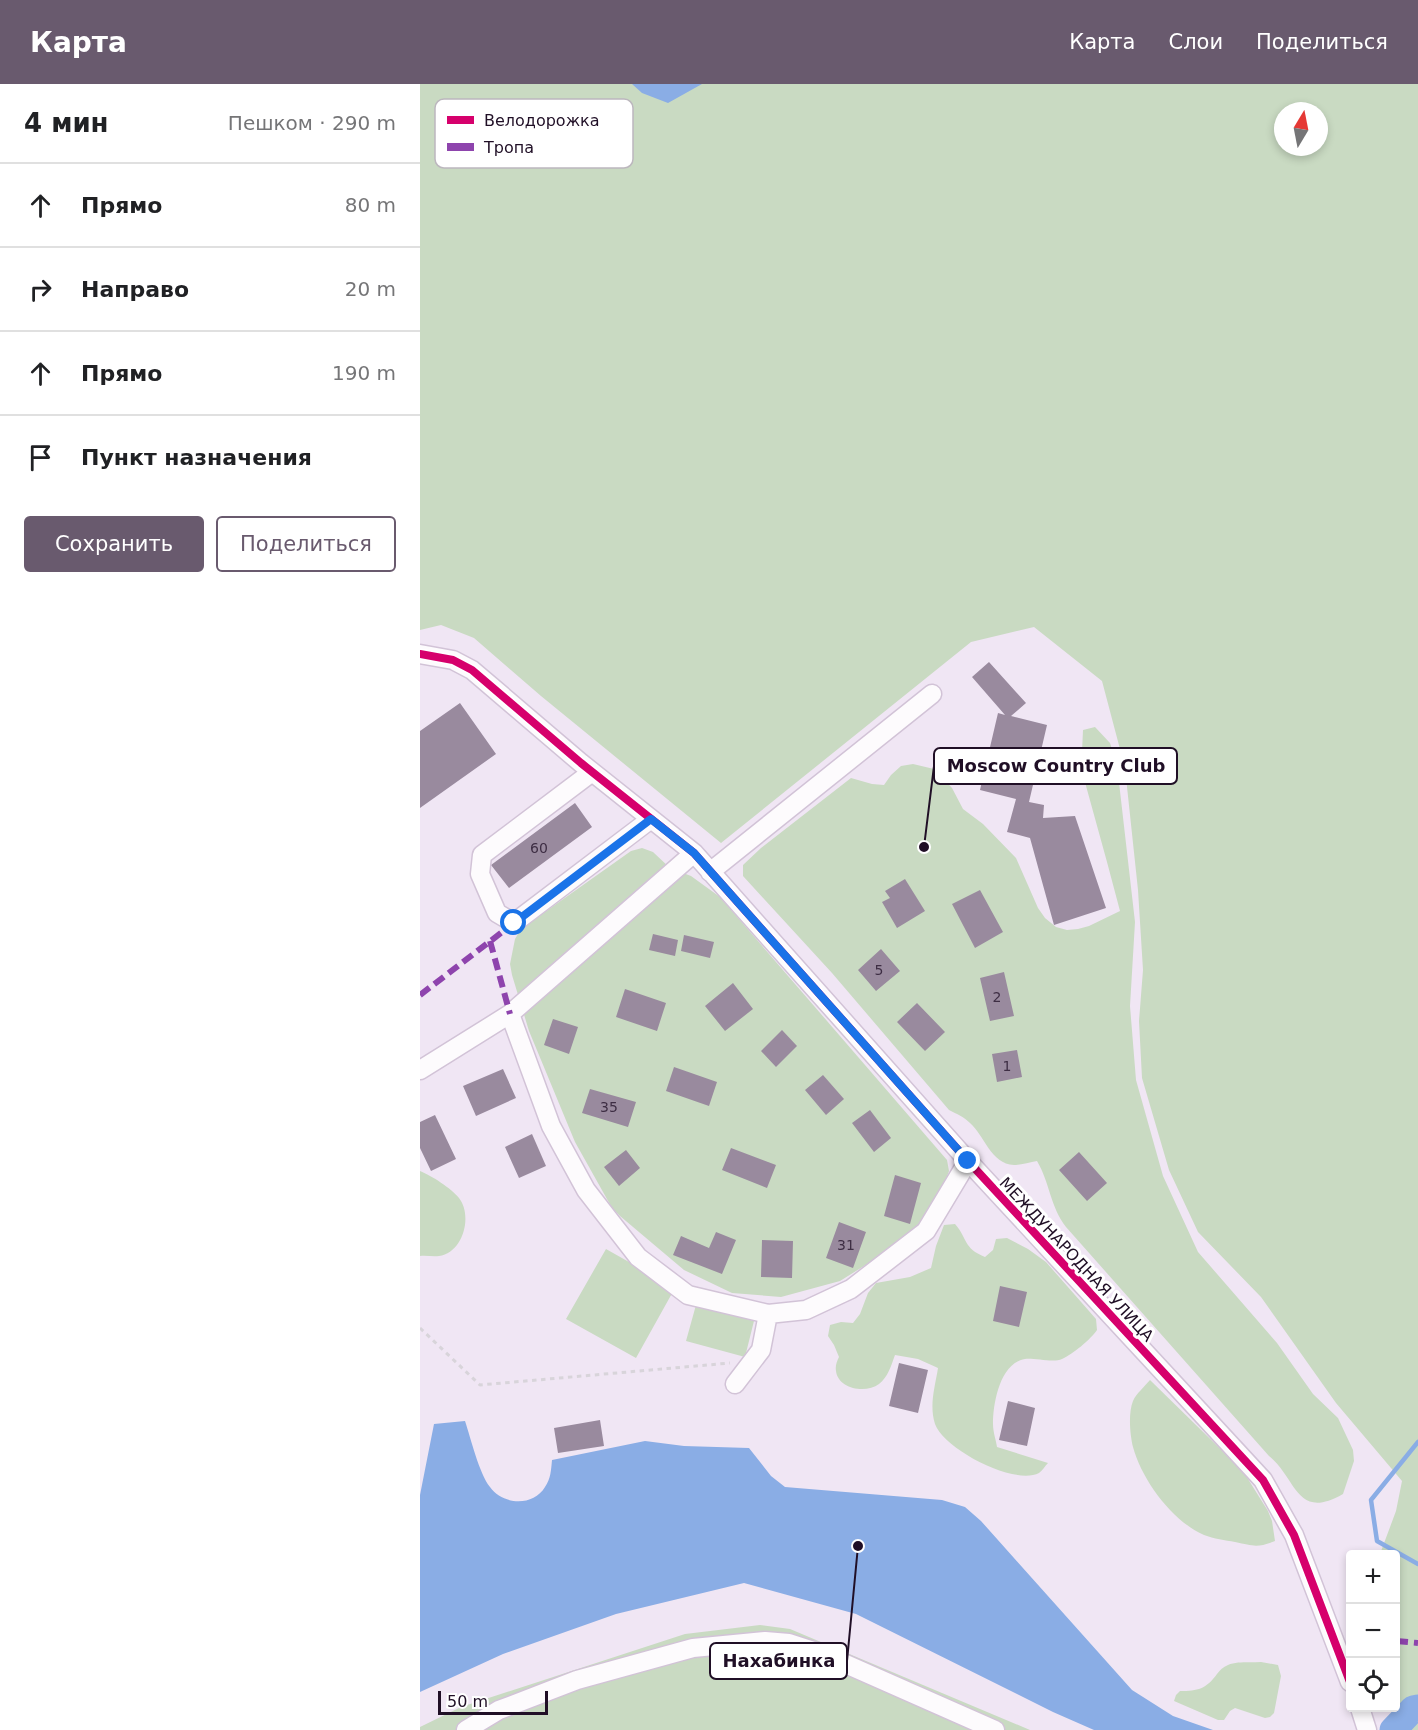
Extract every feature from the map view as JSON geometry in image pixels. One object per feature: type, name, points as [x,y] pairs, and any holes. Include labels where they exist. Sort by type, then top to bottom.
[{"type":"street","name":"МЕЖДУНАРОДНАЯ УЛИЦА","points":[[420,654],[453,660],[472,670],[592,772],[694,853],[968,1161],[1263,1480],[1294,1535],[1346,1669]]},
{"type":"street","points":[[710,872],[933,694]]},
{"type":"street","points":[[592,772],[482,855],[480,874],[497,913],[514,923],[651,819]]},
{"type":"street","points":[[420,1070],[510,1014],[694,853]]},
{"type":"street","points":[[510,1014],[551,1126],[586,1190],[638,1257],[688,1295],[768,1314],[806,1310],[851,1289],[926,1231],[968,1161]]},
{"type":"street","points":[[735,1384],[761,1350],[768,1314]]},
{"type":"street","points":[[466,1730],[499,1710],[577,1680],[693,1648],[765,1641],[789,1643],[823,1654],[995,1730]]},
{"type":"street","points":[[1361,1712],[1367,1730]]},
{"type":"path","points":[[420,1328],[480,1385],[753,1361]]},
{"type":"green space","points":[[420,84],[1418,84],[1418,1730],[1401,1730],[1396,1712],[1400,1712],[1400,1550],[1381,1550],[1396,1511],[1402,1481],[1336,1403],[1261,1297],[1198,1232],[1169,1170],[1142,1078],[1139,1021],[1143,970],[1138,890],[1125,768],[1102,681],[1034,627],[971,642],[721,843],[541,696],[474,638],[441,625],[420,630]]},
{"type":"green space","points":[[1095,727],[1110,743],[1117,765],[1135,922],[1130,1006],[1136,1080],[1163,1176],[1198,1252],[1277,1343],[1313,1394],[1338,1418],[1353,1450],[1354,1461],[1343,1494],[1327,1501],[1316,1503],[1306,1500],[1299,1494],[1278,1465],[1066,1227],[1057,1211],[1037,1161],[1014,1165],[999,1160],[975,1128],[949,1110],[832,973],[743,876],[743,865],[761,848],[851,778],[884,785],[901,766],[913,764],[934,769],[952,788],[963,809],[983,824],[1016,858],[1038,908],[1045,918],[1056,927],[1067,930],[1089,926],[1120,911],[1083,775],[1083,730]]},
{"type":"green space","points":[[642,848],[653,852],[670,868],[691,876],[720,897],[947,1160],[949,1171],[941,1194],[913,1233],[840,1281],[781,1297],[732,1293],[684,1270],[612,1208],[575,1142],[529,1031],[512,975],[510,964],[515,939],[521,929],[631,851]]},
{"type":"green space","points":[[420,1171],[456,1194],[465,1214],[460,1241],[447,1253],[439,1256],[420,1256]]},
{"type":"green space","points":[[955,1224],[969,1247],[985,1257],[993,1250],[996,1239],[1007,1238],[1028,1249],[1046,1262],[1096,1319],[1097,1330],[1071,1354],[1059,1360],[1025,1359],[1016,1362],[1009,1368],[1000,1385],[993,1415],[997,1447],[1048,1463],[1039,1473],[1028,1476],[997,1470],[965,1454],[941,1434],[933,1417],[933,1396],[938,1368],[918,1359],[895,1355],[885,1378],[874,1387],[853,1388],[847,1386],[838,1377],[836,1367],[839,1357],[828,1336],[830,1325],[841,1322],[853,1323],[860,1314],[868,1293],[876,1283],[910,1277],[931,1268],[944,1225]]},
{"type":"green space","points":[[606,1249],[675,1288],[636,1358],[566,1319]]},
{"type":"green space","points":[[696,1305],[754,1321],[745,1357],[686,1341]]},
{"type":"green space","points":[[1150,1380],[1243,1471],[1268,1511],[1275,1541],[1264,1545],[1251,1545],[1204,1535],[1181,1520],[1160,1498],[1137,1460],[1130,1430],[1130,1412],[1133,1401]]},
{"type":"green space","points":[[760,1625],[790,1629],[1030,1730],[420,1730],[420,1727],[461,1707],[685,1634]]},
{"type":"green space","points":[[1261,1662],[1278,1665],[1281,1676],[1274,1713],[1270,1717],[1265,1718],[1235,1708],[1224,1720],[1218,1720],[1174,1701],[1180,1691],[1197,1690],[1205,1686],[1226,1666],[1235,1663]]},
{"type":"water","points":[[632,84],[702,84],[668,103],[642,93]]},
{"type":"water","points":[[465,1421],[486,1481],[496,1493],[510,1500],[526,1501],[540,1493],[548,1480],[552,1460],[645,1441],[684,1446],[749,1448],[771,1476],[785,1487],[942,1500],[965,1507],[981,1521],[1132,1690],[1173,1716],[1213,1730],[1094,1730],[856,1614],[744,1583],[616,1614],[503,1654],[420,1692],[420,1495],[434,1424]]},
{"type":"building","points":[[989,662],[1026,703],[1011,716],[1047,725],[1029,802],[1044,805],[1043,818],[1075,816],[1106,908],[1054,925],[1030,838],[1007,832],[1016,799],[980,790],[998,713],[1005,715],[972,677]]},
{"type":"building","points":[[460,703],[496,754],[420,808],[420,731]]},
{"type":"building","points":[[575,803],[592,827],[509,888],[491,865]]},
{"type":"building","points":[[905,879],[925,911],[897,928],[882,902],[890,898],[885,891]]},
{"type":"building","points":[[980,890],[1003,932],[975,948],[952,904]]},
{"type":"building","points":[[653,934],[678,940],[675,956],[649,950]]},
{"type":"building","points":[[684,935],[714,942],[710,958],[681,951]]},
{"type":"building","points":[[881,949],[900,971],[876,991],[858,970]]},
{"type":"building","points":[[1004,972],[1014,1016],[990,1021],[980,978]]},
{"type":"building","points":[[733,983],[753,1009],[725,1031],[705,1006]]},
{"type":"building","points":[[625,989],[666,1003],[657,1031],[616,1017]]},
{"type":"building","points":[[917,1003],[945,1032],[925,1051],[897,1022]]},
{"type":"building","points":[[553,1019],[578,1027],[569,1054],[544,1045]]},
{"type":"building","points":[[782,1030],[797,1046],[776,1067],[761,1051]]},
{"type":"building","points":[[1017,1050],[1022,1077],[997,1082],[992,1054]]},
{"type":"building","points":[[674,1067],[717,1082],[709,1106],[666,1091]]},
{"type":"building","points":[[503,1069],[516,1098],[476,1116],[463,1086]]},
{"type":"building","points":[[823,1075],[844,1099],[826,1115],[805,1090]]},
{"type":"building","points":[[590,1089],[636,1102],[628,1127],[582,1113]]},
{"type":"building","points":[[870,1110],[891,1138],[874,1152],[852,1123]]},
{"type":"building","points":[[435,1115],[456,1159],[431,1171],[420,1148],[420,1122]]},
{"type":"building","points":[[532,1134],[546,1166],[519,1178],[505,1147]]},
{"type":"building","points":[[731,1148],[776,1165],[767,1188],[722,1170]]},
{"type":"building","points":[[626,1150],[640,1168],[619,1186],[604,1167]]},
{"type":"building","points":[[1079,1152],[1107,1183],[1087,1201],[1059,1170]]},
{"type":"building","points":[[895,1175],[921,1183],[910,1224],[884,1216]]},
{"type":"building","points":[[839,1222],[866,1232],[853,1268],[826,1258]]},
{"type":"building","points":[[716,1232],[736,1240],[722,1274],[673,1255],[681,1236],[709,1248]]},
{"type":"building","points":[[762,1240],[793,1241],[792,1278],[761,1277]]},
{"type":"building","points":[[1000,1286],[1027,1292],[1019,1327],[993,1321]]},
{"type":"building","points":[[899,1363],[928,1370],[918,1413],[889,1406]]},
{"type":"building","points":[[1008,1401],[1035,1408],[1027,1446],[999,1440]]},
{"type":"building","points":[[600,1420],[604,1446],[558,1453],[554,1428]]},
{"type":"waterway","points":[[1418,1442],[1371,1500],[1377,1541],[1418,1564]]},
{"type":"waterway","points":[[1413,1709],[1418,1705]]},
{"type":"waterway","points":[[1393,1730],[1413,1709],[1418,1708]]},
{"type":"marked path","points":[[420,995],[514,923]]},
{"type":"marked path","points":[[490,941],[510,1014]]},
{"type":"marked path","points":[[1400,1641],[1418,1643]]},
{"type":"cycle path","points":[[420,654],[453,660],[472,670],[581,763],[694,853],[968,1161],[1263,1480],[1294,1535],[1346,1672]]},
{"type":"place","name":"Moscow Country Club","points":[[924,847]]},
{"type":"place","name":"Нахабинка","points":[[858,1546]]},
{"type":"route","points":[[514,923],[651,819],[694,853],[968,1161]]}]
